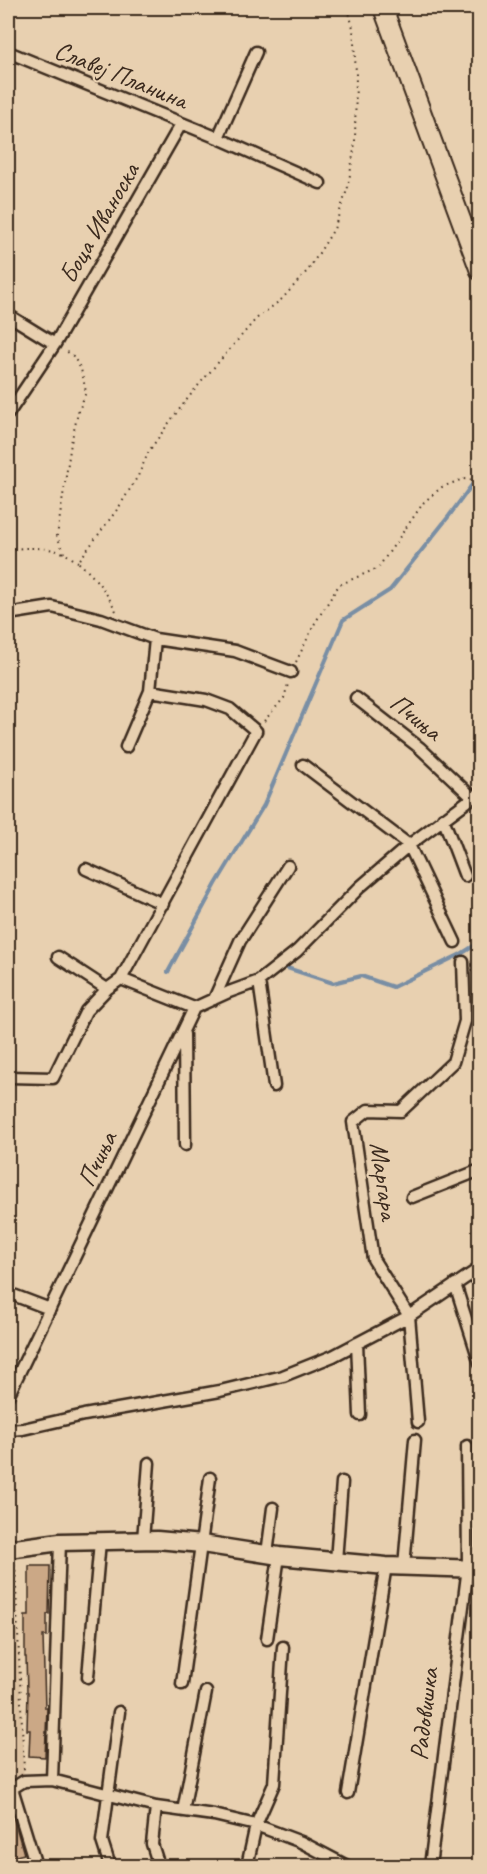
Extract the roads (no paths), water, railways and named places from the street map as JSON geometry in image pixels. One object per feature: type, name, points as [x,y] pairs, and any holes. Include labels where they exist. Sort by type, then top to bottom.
[{"type":"main road","points":[[383,8],[480,271]]},
{"type":"street","name":"Славеј Планина","points":[[8,52],[218,138],[320,183]]},
{"type":"street","points":[[218,138],[256,52]]},
{"type":"street","name":"Боца Иваноска","points":[[8,414],[56,344],[181,124]]},
{"type":"street","points":[[8,315],[56,344]]},
{"type":"street","points":[[8,614],[52,607],[101,619],[155,639],[235,651],[291,672]]},
{"type":"street","points":[[126,747],[150,691],[155,639]]},
{"type":"street","points":[[8,1077],[53,1078],[86,1011],[107,989],[121,979],[256,732],[230,709],[206,700],[150,691]]},
{"type":"street","name":"Пчиња","points":[[8,1396],[194,1008],[259,981],[297,951],[360,887],[409,845],[476,795],[356,698]]},
{"type":"street","points":[[303,765],[409,845],[455,942]]},
{"type":"street","points":[[443,818],[465,876]]},
{"type":"street","points":[[214,999],[240,940],[288,866]]},
{"type":"street","points":[[86,869],[163,904]]},
{"type":"street","points":[[58,957],[107,989]]},
{"type":"street","name":"Маргара","points":[[418,1422],[410,1316],[373,1259],[353,1122],[368,1110],[401,1111],[453,1062],[465,1021],[463,962]]},
{"type":"street","points":[[121,979],[194,1008]]},
{"type":"street","points":[[259,981],[274,1086]]},
{"type":"street","name":"Пчиња","points":[[184,1030],[185,1145]]},
{"type":"street","name":"Маргара","points":[[412,1197],[480,1170]]},
{"type":"street","points":[[8,1430],[220,1391],[283,1376],[333,1356],[410,1316],[480,1268]]},
{"type":"street","points":[[455,1284],[480,1362]]},
{"type":"street","points":[[8,1293],[50,1309]]},
{"type":"street","points":[[357,1343],[360,1416]]},
{"type":"street","points":[[404,1566],[415,1440]]},
{"type":"street","name":"Радовишка","points":[[430,1866],[474,1568],[467,1446]]},
{"type":"street","points":[[143,1540],[149,1463]]},
{"type":"street","points":[[182,1684],[210,1478]]},
{"type":"street","points":[[336,1561],[342,1482]]},
{"type":"street","points":[[267,1639],[273,1555],[273,1508]]},
{"type":"street","points":[[11,1549],[60,1542],[143,1540],[202,1544],[273,1555],[386,1566],[474,1568]]},
{"type":"street","points":[[88,1677],[100,1541]]},
{"type":"street","points":[[52,1780],[60,1542]]},
{"type":"street","points":[[348,1793],[386,1566]]},
{"type":"street","points":[[247,1866],[256,1825],[274,1784],[283,1647]]},
{"type":"street","points":[[183,1810],[206,1692]]},
{"type":"street","points":[[110,1866],[102,1841],[119,1712]]},
{"type":"street","points":[[36,1866],[10,1789],[24,1781],[52,1780],[156,1807],[214,1815],[256,1825],[301,1842],[347,1866]]},
{"type":"street","points":[[156,1807],[152,1844],[159,1866]]},
{"type":"waterway","points":[[168,972],[216,884],[264,805],[343,620],[390,590],[480,474]]},
{"type":"waterway","points":[[281,966],[333,983],[361,976],[393,987],[461,954],[480,942]]}]
